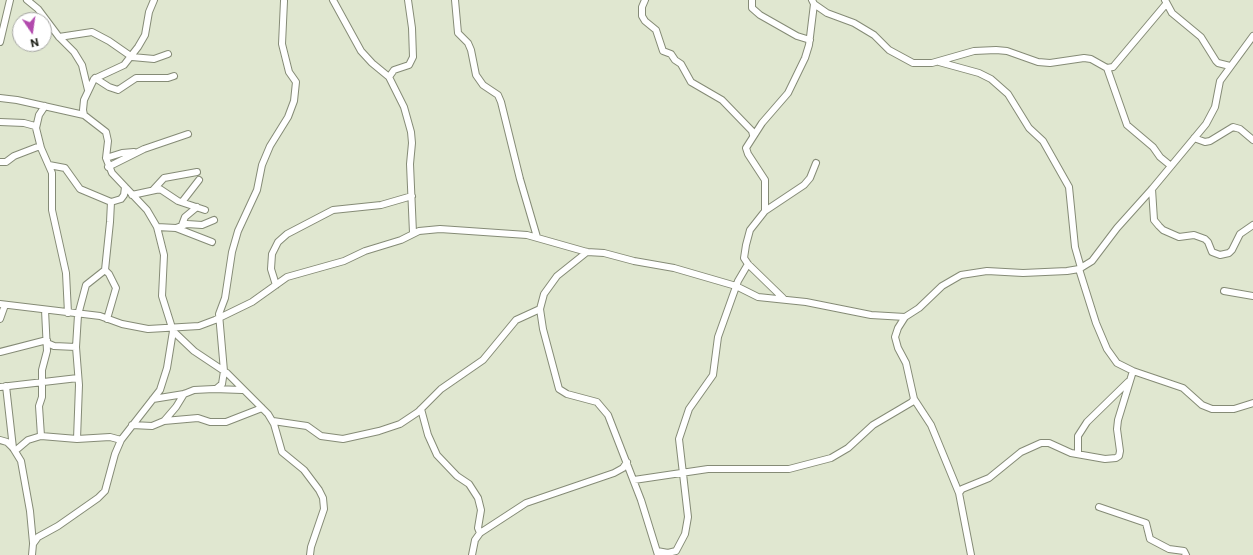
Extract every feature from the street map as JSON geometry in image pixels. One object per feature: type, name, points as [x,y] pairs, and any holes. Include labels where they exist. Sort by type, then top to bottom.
[{"type":"street","points":[[0,42],[10,0]]},
{"type":"street","points":[[27,0],[44,16],[59,37],[81,62],[88,90]]},
{"type":"street","points":[[84,115],[83,106],[88,90],[95,78],[119,69],[132,57],[145,35],[149,12],[154,0]]},
{"type":"street","points":[[333,0],[361,51],[372,63],[389,77],[404,107],[411,132],[410,164],[413,233]]},
{"type":"street","points":[[389,77],[394,70],[409,65],[413,57],[412,28],[408,0]]},
{"type":"street","points":[[456,0],[458,34],[468,43],[472,50],[476,75],[483,85],[498,95],[501,102],[520,180],[537,237]]},
{"type":"street","points":[[645,0],[642,7],[642,16],[645,21],[656,30],[663,51],[670,54],[681,64],[691,82],[722,100],[752,131],[754,135]]},
{"type":"street","points":[[752,0],[752,8],[760,15],[797,36],[810,40]]},
{"type":"street","points":[[216,389],[222,384],[224,371],[219,318],[221,307],[226,298],[232,252],[238,231],[257,190],[261,167],[270,146],[288,117],[294,101],[296,82],[289,72],[282,44],[284,1]]},
{"type":"street","points":[[766,211],[766,187],[764,176],[746,150],[754,135],[768,116],[788,94],[805,58],[810,40],[813,2]]},
{"type":"street","points":[[813,2],[827,13],[851,22],[867,31],[889,50],[913,63],[939,62],[974,51],[996,50],[1006,51],[1038,62],[1050,63],[1086,58],[1107,68],[1113,68],[1165,2],[1172,12],[1201,37],[1218,64],[1230,66]]},
{"type":"street","points":[[59,37],[92,32],[109,41],[132,57],[154,59],[168,54]]},
{"type":"street","points":[[971,555],[959,493],[931,425],[914,399],[906,363],[898,348],[895,337],[898,328],[905,317],[919,308],[942,286],[961,275],[987,271],[1040,273],[1080,269],[1096,257],[1117,228],[1152,189],[1210,118],[1215,107],[1220,81],[1253,36]]},
{"type":"street","points":[[939,62],[979,73],[991,79],[1008,94],[1030,128],[1043,141],[1070,191],[1075,247],[1080,269],[1096,323],[1107,349],[1117,363],[1133,371],[1176,385],[1190,393],[1202,405],[1212,409],[1234,409],[1253,403]]},
{"type":"street","points":[[1107,68],[1127,125],[1149,143],[1162,159],[1171,166]]},
{"type":"street","points":[[95,78],[108,87],[118,90],[136,78],[168,78],[174,76]]},
{"type":"street","points":[[0,98],[84,115],[106,132],[108,142],[106,158],[108,167],[114,177],[147,210],[157,227],[164,255],[162,296],[173,330],[171,350],[164,382],[121,440],[113,460],[108,485],[101,496],[58,526],[38,537],[33,544]]},
{"type":"street","points":[[45,106],[35,126],[40,146],[52,173],[52,210],[66,276],[68,313]]},
{"type":"street","points":[[0,122],[24,123],[35,126]]},
{"type":"street","points":[[1194,138],[1205,142],[1210,141],[1233,127],[1242,131],[1253,140]]},
{"type":"street","points":[[108,167],[137,152],[188,134]]},
{"type":"street","points":[[0,162],[6,162],[14,156],[40,146]]},
{"type":"street","points":[[106,158],[122,153],[137,152]]},
{"type":"street","points":[[784,298],[748,264],[744,255],[749,232],[766,211],[804,185],[810,178],[816,162]]},
{"type":"street","points":[[49,165],[65,168],[80,189],[110,202],[121,199],[124,195],[125,187]]},
{"type":"street","points":[[153,190],[164,178],[197,172]]},
{"type":"street","points":[[182,202],[200,180]]},
{"type":"street","points":[[1152,189],[1154,220],[1159,226],[1163,230],[1179,237],[1194,235],[1205,239],[1208,242],[1212,252],[1216,254],[1225,255],[1232,250],[1240,234],[1253,225]]},
{"type":"street","points":[[132,195],[153,190],[162,190],[182,202],[205,210]]},
{"type":"street","points":[[276,285],[271,269],[272,254],[278,242],[287,234],[333,210],[381,205],[412,196]]},
{"type":"street","points":[[77,439],[78,378],[76,347],[78,315],[86,285],[105,270],[110,222],[110,202]]},
{"type":"street","points":[[179,226],[185,217],[197,207]]},
{"type":"street","points":[[157,227],[202,226],[214,220]]},
{"type":"street","points":[[179,226],[212,242]]},
{"type":"street","points":[[0,319],[2,305],[78,315],[100,316],[122,324],[148,329],[173,330],[203,325],[252,302],[287,277],[337,264],[365,251],[401,240],[413,233],[430,229],[514,234],[537,237],[588,252],[674,268],[736,286],[755,296],[784,298],[871,315],[905,317]]},
{"type":"street","points":[[588,252],[553,281],[544,294],[540,309],[548,349],[558,387],[564,393],[593,400],[603,408],[610,420],[634,480],[658,553],[676,551],[685,534],[688,517],[679,439],[689,409],[713,375],[718,337],[736,286],[748,264]]},
{"type":"street","points":[[105,270],[109,274],[116,288],[107,319]]},
{"type":"street","points":[[1224,291],[1253,296]]},
{"type":"street","points":[[273,421],[307,426],[321,436],[346,439],[394,427],[407,421],[442,389],[483,360],[516,320],[540,309]]},
{"type":"street","points":[[41,436],[39,406],[42,397],[42,381],[47,342],[45,310]]},
{"type":"street","points":[[173,330],[194,351],[224,371],[262,408],[273,421],[282,452],[304,470],[319,490],[323,498],[323,516],[311,547],[310,555]]},
{"type":"street","points":[[0,352],[47,342],[54,346],[76,347]]},
{"type":"street","points":[[959,493],[964,486],[989,478],[1017,455],[1036,444],[1049,443],[1071,453],[1112,459],[1119,456],[1117,425],[1133,371]]},
{"type":"street","points":[[14,449],[3,387],[42,381],[78,378]]},
{"type":"street","points":[[1078,454],[1079,435],[1087,422],[1129,381]]},
{"type":"street","points":[[152,400],[184,394],[194,390],[242,390]]},
{"type":"street","points":[[132,425],[152,426],[164,420],[176,407],[184,394]]},
{"type":"street","points":[[634,480],[724,468],[783,470],[823,461],[848,448],[873,425],[912,402],[914,399]]},
{"type":"street","points":[[164,420],[198,418],[210,422],[226,422],[262,408]]},
{"type":"street","points":[[421,409],[428,435],[437,455],[457,476],[469,484],[478,498],[481,510],[478,528],[480,533]]},
{"type":"street","points":[[14,449],[28,440],[41,436],[77,439],[110,437],[121,440]]},
{"type":"street","points":[[0,440],[8,442],[21,461],[26,482],[33,544],[32,555]]},
{"type":"street","points":[[472,555],[475,540],[480,533],[533,500],[614,473],[623,468],[627,462]]},
{"type":"street","points":[[1099,507],[1146,524],[1148,537],[1151,540],[1169,549],[1184,551],[1186,555]]}]
